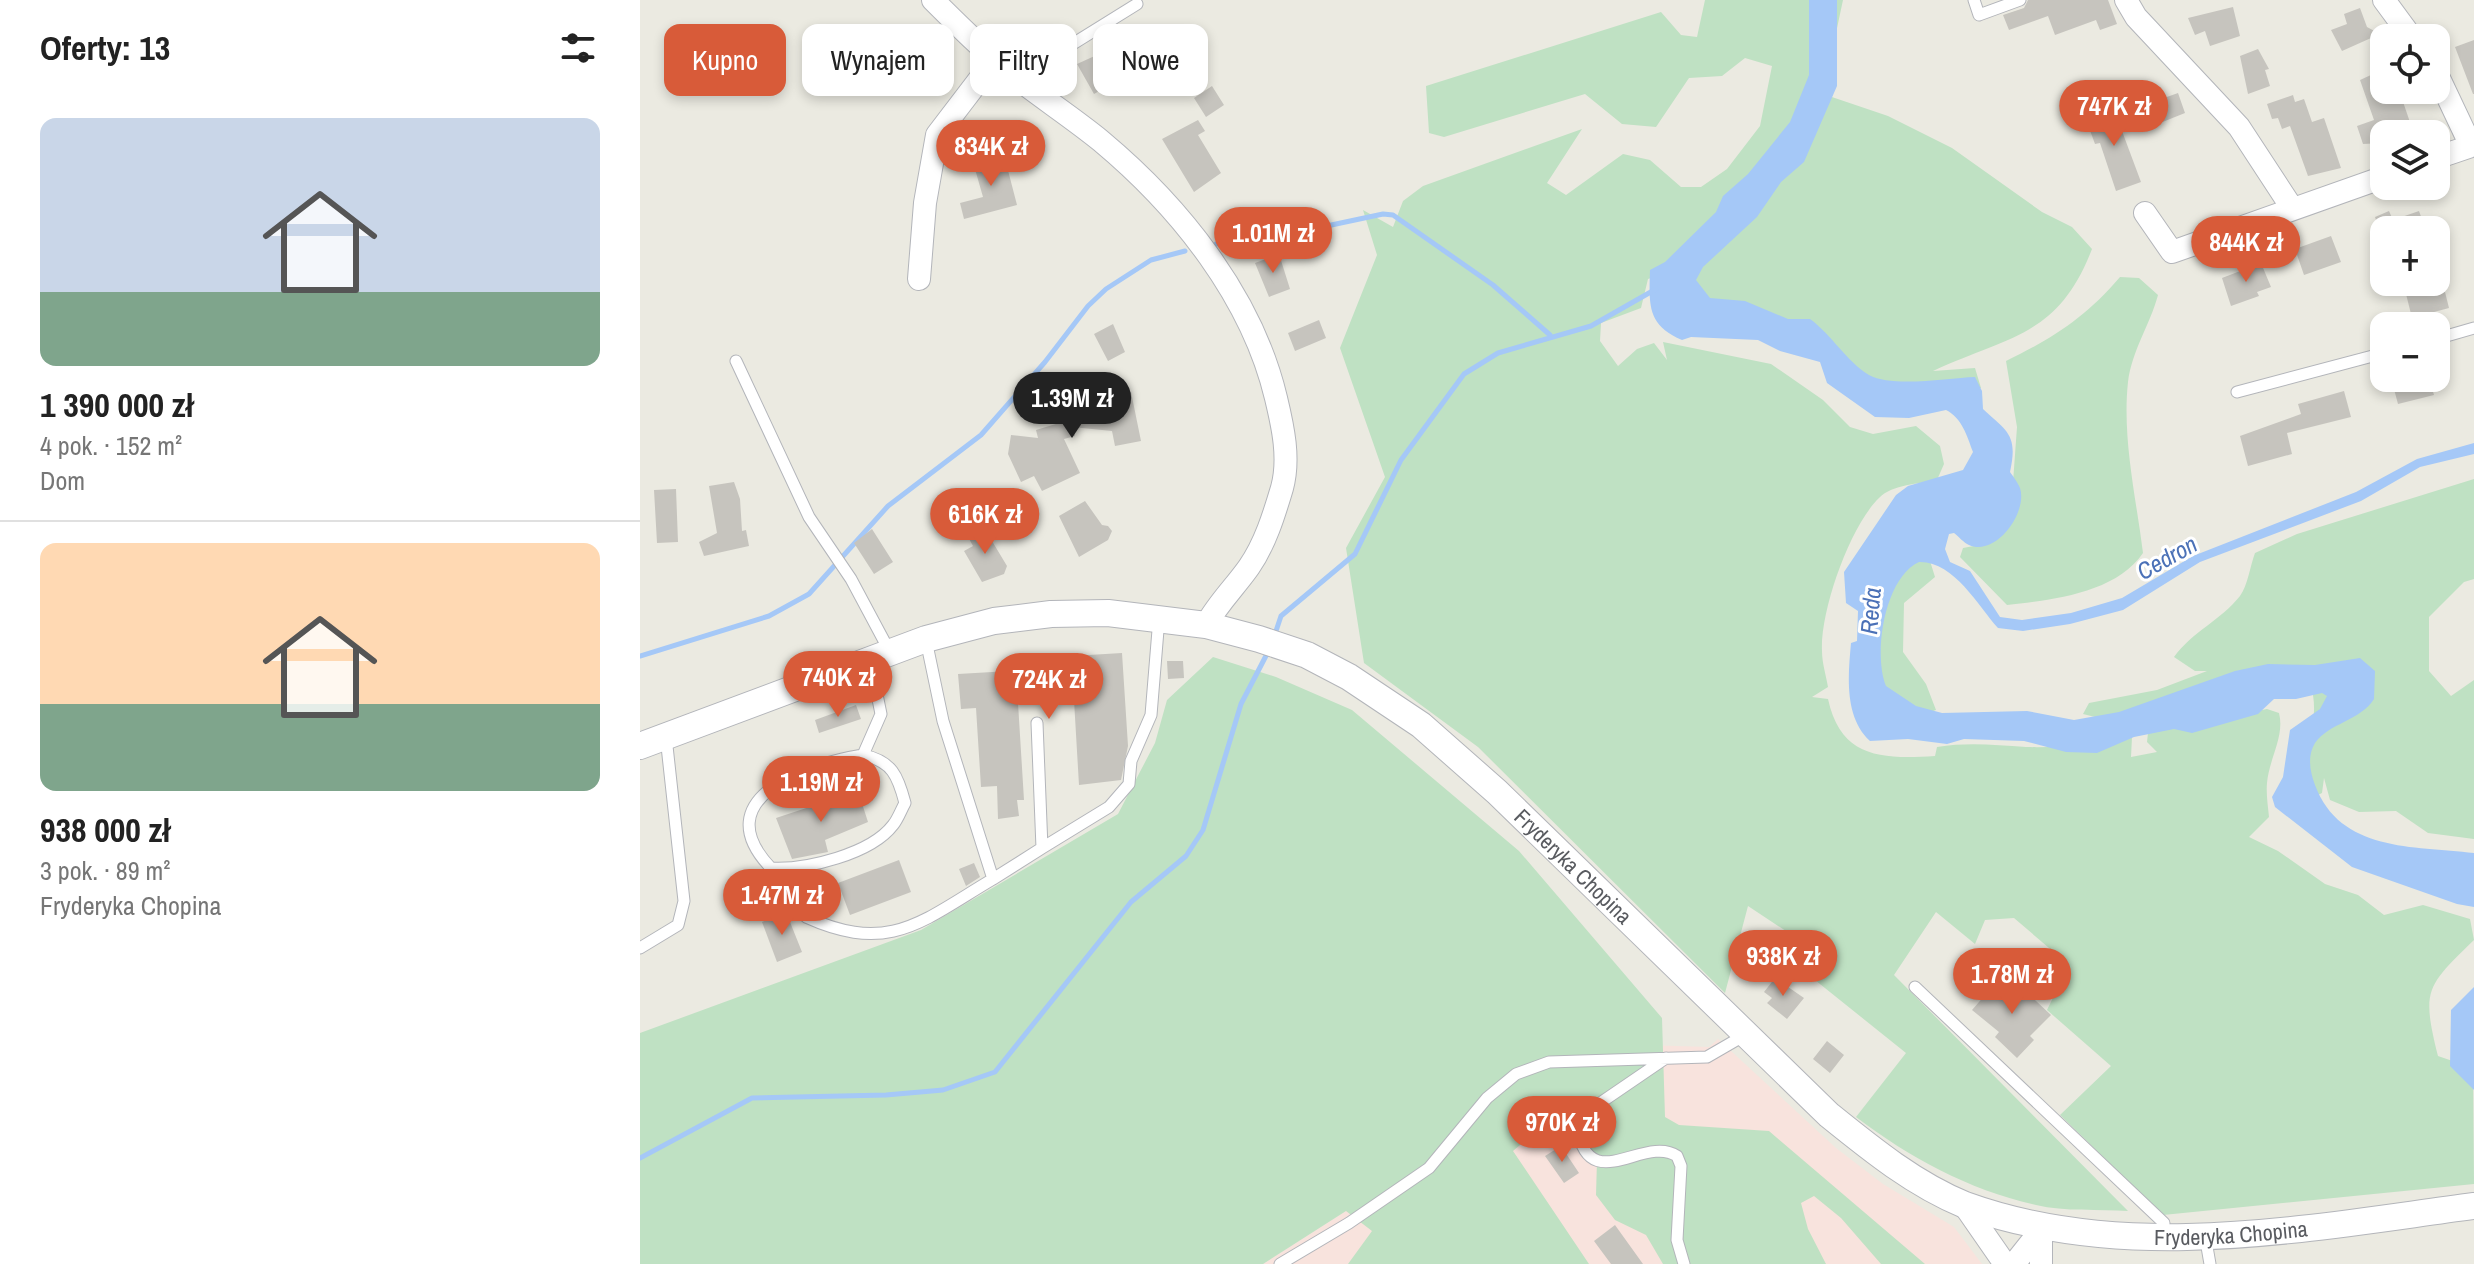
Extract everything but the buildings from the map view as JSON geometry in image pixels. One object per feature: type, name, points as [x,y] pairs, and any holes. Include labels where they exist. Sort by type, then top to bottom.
[{"type":"street","points":[[933,0],[970,35]]},
{"type":"street","points":[[2126,0],[2136,17],[2239,127],[2292,208]]},
{"type":"street","points":[[2384,0],[2402,24]]},
{"type":"street","points":[[919,279],[925,203],[937,135],[970,92]]},
{"type":"street","points":[[1042,96],[1102,141],[1148,186],[1211,259],[1238,300],[1268,365],[1285,436],[1283,485],[1257,553],[1217,605],[1206,625]]},
{"type":"street","points":[[2450,101],[2473,149],[2450,155]]},
{"type":"street","points":[[2145,213],[2172,252],[2370,182]]},
{"type":"street","name":"Fryderyka Chopina","points":[[640,746],[926,639],[994,621],[1051,614],[1159,618],[1206,625],[1307,655],[1349,677],[1421,725],[1497,792],[1829,1115],[1880,1157],[1964,1205],[2041,1230],[2094,1239],[2163,1243],[2208,1252],[2474,1206]]},
{"type":"street","points":[[1964,1205],[2005,1264]]},
{"type":"street","points":[[2014,1264],[2041,1230]]},
{"type":"street","points":[[2041,1230],[2041,1264]]},
{"type":"lane","points":[[1974,0],[1979,15],[2020,0]]},
{"type":"lane","points":[[1077,41],[1137,4]]},
{"type":"lane","points":[[2450,335],[2474,328]]},
{"type":"lane","points":[[2237,392],[2370,357]]},
{"type":"lane","points":[[736,361],[809,517],[851,579],[880,656],[881,714],[863,755]]},
{"type":"lane","points":[[806,917],[829,928],[874,937],[919,925],[1109,807],[1129,784],[1131,761],[1151,715],[1159,618]]},
{"type":"lane","points":[[926,639],[943,721],[993,879]]},
{"type":"lane","points":[[1037,723],[1042,848]]},
{"type":"lane","points":[[640,948],[678,925],[684,901],[665,736]]},
{"type":"lane","points":[[863,755],[881,758],[897,774],[905,803],[893,826],[870,843],[835,858],[797,870],[771,868],[759,855],[748,825],[752,807],[764,791],[833,759],[863,755]]},
{"type":"lane","points":[[1915,987],[2164,1223],[2163,1243]]},
{"type":"lane","points":[[1280,1264],[1349,1223],[1429,1168],[1487,1098],[1516,1074],[1549,1062],[1707,1057],[1746,1035]]},
{"type":"lane","points":[[1666,1057],[1584,1114],[1577,1126],[1585,1149],[1602,1162],[1624,1161],[1656,1149],[1677,1156],[1681,1166],[1677,1240],[1684,1264]]},
{"type":"shaded area","points":[[1718,1039],[1836,1148],[1883,1184],[1954,1227],[1982,1264],[1263,1264],[1346,1211],[1644,1045],[1709,1047]]},
{"type":"green space","points":[[1705,0],[1843,0],[1823,94],[1888,116],[1952,148],[2042,212],[2072,227],[2092,249],[2079,278],[2047,317],[2008,340],[1933,371],[1975,368],[1981,388],[1910,394],[1704,304],[1675,269],[1648,279],[1641,308],[1601,323],[1600,341],[1618,366],[1637,349],[1654,343],[1667,360],[1663,342],[1771,364],[1823,400],[1850,427],[1873,434],[1916,426],[1940,446],[1944,464],[1937,480],[1899,487],[1885,493],[1868,511],[1858,528],[1839,570],[1826,614],[1822,651],[1828,687],[1812,697],[1828,699],[1834,719],[1854,744],[1867,751],[1898,757],[1935,756],[1937,747],[1948,745],[2053,747],[2132,737],[2131,757],[2157,752],[2147,742],[2148,733],[2267,709],[2279,713],[2280,730],[2267,783],[2269,817],[2249,837],[2278,851],[2325,884],[2358,895],[2384,915],[2423,905],[2470,919],[2474,940],[2437,979],[2432,990],[2430,1016],[2438,1056],[2473,1068],[2474,1184],[2163,1215],[2060,1115],[2111,1066],[2047,1010],[2069,965],[2014,918],[1985,920],[1975,944],[1936,912],[1894,975],[2128,1211],[2036,1205],[1987,1191],[1941,1171],[1897,1146],[1856,1117],[1906,1053],[1795,964],[1804,943],[1748,906],[1725,993],[1478,747],[1364,663],[1346,548],[1385,477],[1340,348],[1377,255],[1363,210],[1393,227],[1403,201],[1423,186],[1582,129],[1547,183],[1566,195],[1623,154],[1650,160],[1681,187],[1701,187],[1727,169],[1760,126],[1772,66],[1745,58],[1722,76],[1689,78],[1656,127],[1622,124],[1585,94],[1444,137],[1429,133],[1426,86],[1661,12],[1681,35],[1697,37]]},
{"type":"green space","points":[[2120,277],[2139,278],[2158,295],[2133,359],[2128,382],[2128,446],[2143,553],[2131,567],[2100,586],[2063,597],[2007,605],[1960,557],[1963,548],[1990,543],[2010,524],[2017,427],[2006,361],[2068,326]]},
{"type":"green space","points":[[2474,479],[2474,579],[2464,582],[2429,617],[2429,671],[2451,696],[2474,680],[2474,839],[2428,833],[2396,811],[2359,812],[2330,800],[2324,778],[2322,793],[2312,798],[2307,769],[2314,713],[2310,683],[2099,718],[2083,714],[2089,703],[2157,690],[2207,671],[2195,671],[2174,657],[2240,596],[2255,553],[2297,534]]},
{"type":"green space","points":[[1921,532],[1935,577],[1904,603],[1903,652],[1926,684],[1936,710],[1910,719],[1877,716],[1872,602]]},
{"type":"green space","points":[[1213,657],[1276,677],[1352,710],[1519,851],[1662,1018],[1665,1117],[1679,1125],[1769,1131],[1925,1264],[1881,1264],[1841,1218],[1814,1196],[1801,1203],[1808,1229],[1826,1264],[1663,1264],[1646,1235],[1615,1220],[1596,1195],[1597,1160],[1567,1105],[1513,1151],[1589,1264],[1348,1264],[1372,1231],[1346,1211],[1263,1264],[640,1264],[640,1033],[921,930],[1118,814],[1155,743],[1167,700]]},
{"type":"water","name":"Reda","points":[[1809,0],[1837,0],[1837,86],[1804,162],[1781,182],[1757,217],[1703,267],[1696,280],[1710,298],[1745,301],[1788,319],[1810,319],[1861,369],[1879,379],[1906,382],[1975,377],[1982,391],[1983,409],[2005,429],[2012,442],[2010,472],[2020,488],[2021,498],[2014,520],[1999,539],[1979,547],[1967,544],[1954,533],[1949,534],[1945,549],[1950,562],[1970,571],[2000,617],[2022,620],[2071,613],[2122,598],[2193,556],[2356,492],[2417,459],[2474,443],[2474,454],[2420,467],[2361,501],[2200,562],[2123,610],[2070,624],[2023,631],[1998,628],[1954,577],[1932,564],[1919,562],[1897,584],[1884,618],[1881,656],[1886,686],[1916,706],[1942,713],[2027,711],[2074,720],[2119,712],[2235,671],[2268,664],[2315,665],[2360,658],[2375,671],[2374,699],[2361,712],[2328,731],[2315,743],[2310,764],[2315,785],[2327,807],[2342,823],[2360,834],[2403,846],[2474,853],[2474,907],[2457,904],[2352,867],[2275,807],[2272,797],[2283,777],[2290,730],[2320,709],[2327,696],[2322,693],[2296,699],[2274,699],[2258,714],[2192,733],[2174,729],[2134,737],[2097,753],[2066,752],[2024,741],[1964,739],[1947,744],[1908,739],[1870,741],[1862,731],[1852,708],[1849,682],[1851,643],[1857,641],[1858,611],[1846,603],[1844,572],[1896,495],[1908,486],[1963,470],[1973,452],[1963,428],[1946,410],[1909,418],[1875,417],[1827,383],[1820,362],[1780,351],[1758,340],[1691,337],[1682,340],[1662,328],[1650,304],[1650,270],[1665,262],[1716,212],[1723,196],[1748,174],[1790,122],[1809,75]]},
{"type":"water","points":[[2474,987],[2474,1090],[2450,1066],[2451,1010]]},
{"type":"waterway","points":[[1216,244],[1275,237],[1383,214],[1393,215],[1493,285],[1550,335]]},
{"type":"waterway","points":[[640,656],[769,616],[809,594],[888,506],[981,435],[1045,362],[1088,306],[1106,289],[1151,260],[1185,251]]},
{"type":"waterway","points":[[1274,637],[1281,616],[1355,554],[1401,460],[1464,374],[1498,353],[1591,326],[1656,289]]},
{"type":"waterway","points":[[640,1158],[752,1098],[886,1095],[943,1090],[995,1072],[1131,902],[1186,856],[1203,830],[1241,704],[1269,650]]},
{"type":"water label","name":"Cedron","points":[[2167,558]]}]
